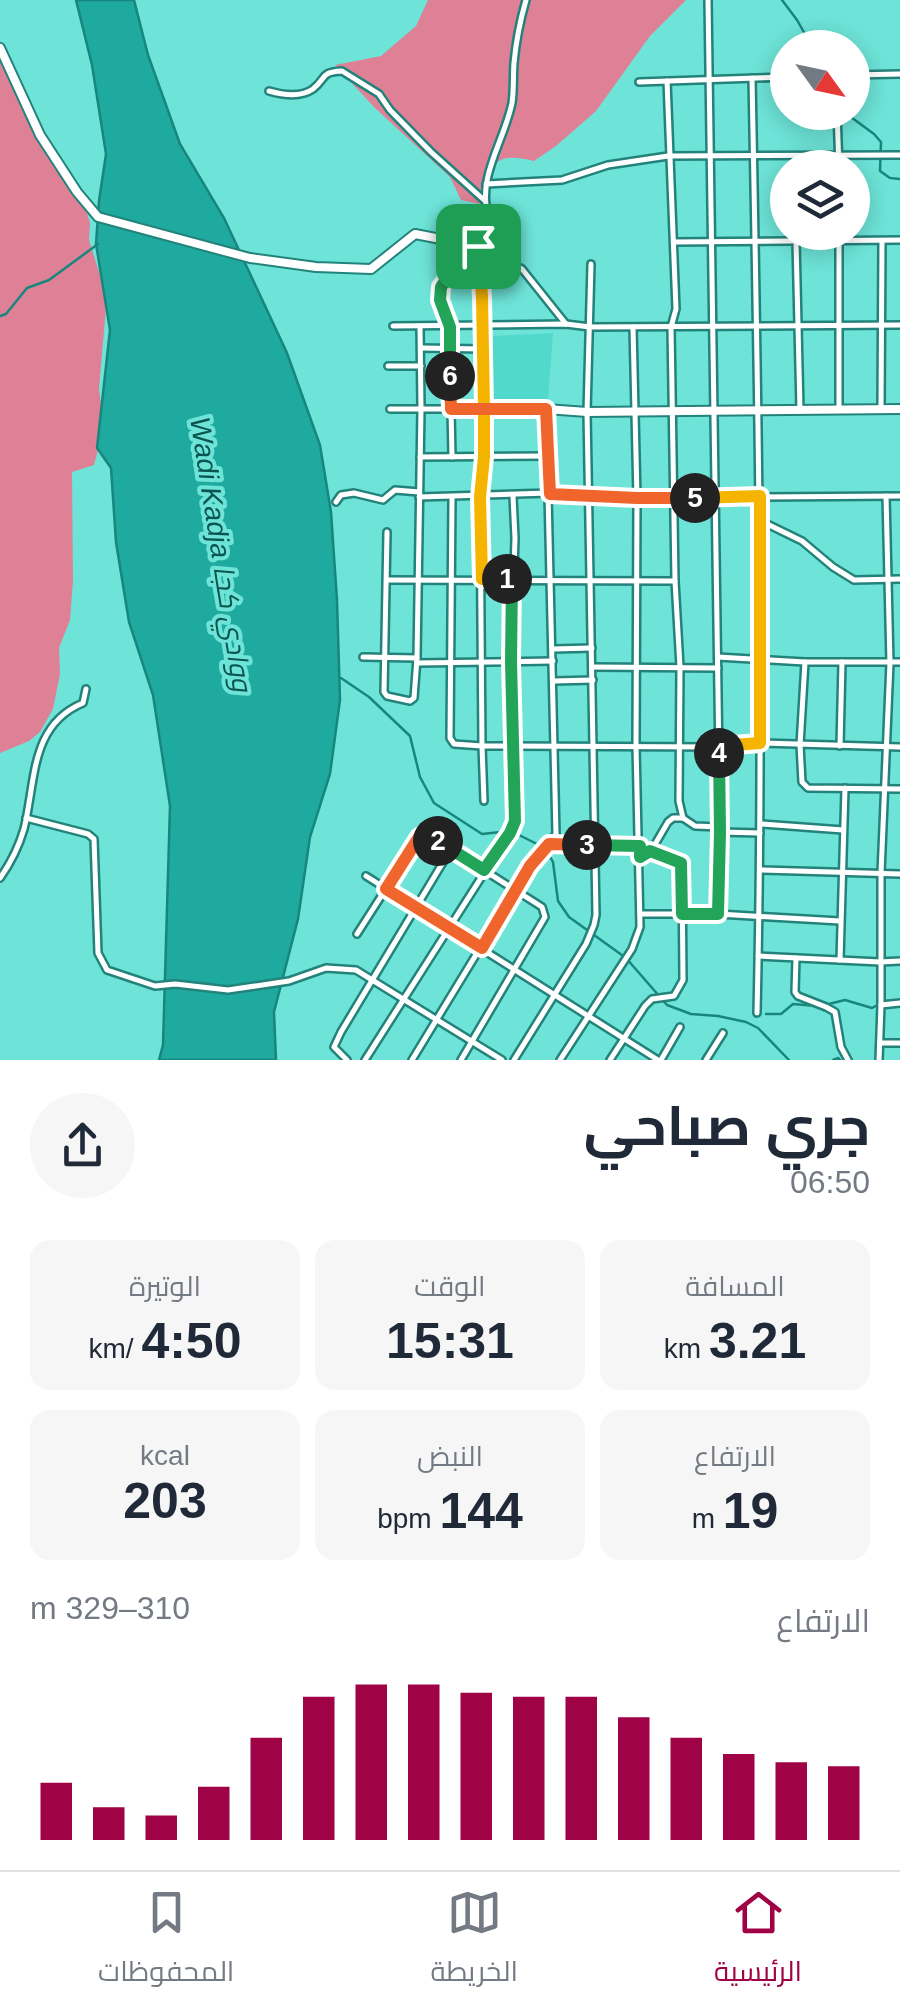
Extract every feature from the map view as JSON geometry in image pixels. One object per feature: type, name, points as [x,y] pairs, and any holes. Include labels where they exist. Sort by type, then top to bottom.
[{"type":"main road","points":[[0,48],[40,135],[98,217],[250,258],[316,267],[371,269],[415,234],[478,246],[470,261],[441,287],[440,300],[450,327],[451,409],[900,409]]},
{"type":"street","points":[[484,800],[480,497],[484,457],[483,326],[474,226],[488,217],[486,184],[512,99],[518,26],[526,0]]},
{"type":"street","points":[[708,0],[716,411],[718,914]]},
{"type":"street","points":[[270,91],[296,95],[312,90],[324,74],[342,71],[380,94],[390,110],[431,152],[484,200]]},
{"type":"street","points":[[870,75],[900,74]]},
{"type":"street","points":[[752,78],[760,496],[757,1013]]},
{"type":"street","points":[[639,82],[770,78]]},
{"type":"street","points":[[667,81],[676,308],[671,326],[674,581],[680,667],[679,801],[684,818],[694,826],[760,834]]},
{"type":"street","points":[[870,154],[900,154]]},
{"type":"street","points":[[486,184],[562,180],[608,165],[668,156],[770,155]]},
{"type":"street","points":[[870,239],[900,240]]},
{"type":"street","points":[[882,240],[882,408]]},
{"type":"street","points":[[674,242],[770,241]]},
{"type":"street","points":[[478,246],[522,270],[566,324]]},
{"type":"street","points":[[796,250],[800,410]]},
{"type":"street","points":[[839,250],[839,410]]},
{"type":"street","points":[[514,1060],[594,925],[587,412],[591,264]]},
{"type":"street","points":[[393,326],[900,325]]},
{"type":"street","points":[[387,532],[385,695],[410,701],[414,698],[417,661],[420,326]]},
{"type":"street","points":[[560,1060],[638,937],[633,327]]},
{"type":"street","points":[[420,348],[483,348]]},
{"type":"street","points":[[388,366],[420,366]]},
{"type":"street","points":[[390,409],[451,409],[452,457]]},
{"type":"street","points":[[412,1060],[530,866],[558,827],[546,409]]},
{"type":"street","points":[[420,457],[549,456]]},
{"type":"street","points":[[336,502],[347,494],[383,500],[395,490],[452,498],[550,494],[637,498],[900,496]]},
{"type":"street","points":[[366,1060],[514,826],[514,496]]},
{"type":"street","points":[[879,1060],[880,873],[890,662],[886,496]]},
{"type":"street","points":[[452,498],[450,662],[452,742],[458,746],[760,743],[900,747]]},
{"type":"street","points":[[760,520],[802,540],[854,580],[900,579]]},
{"type":"street","points":[[388,580],[674,581]]},
{"type":"street","points":[[553,649],[592,648]]},
{"type":"street","points":[[363,656],[450,662],[553,661]]},
{"type":"street","points":[[718,657],[900,662]]},
{"type":"street","points":[[805,662],[800,745],[804,786],[900,788]]},
{"type":"street","points":[[840,746],[842,662]]},
{"type":"street","points":[[593,667],[718,668]]},
{"type":"street","points":[[554,681],[593,680]]},
{"type":"street","points":[[0,878],[22,834],[42,741],[59,715],[83,703],[86,689]]},
{"type":"street","points":[[840,960],[844,788]]},
{"type":"street","points":[[26,818],[88,834],[94,839],[98,953],[108,970],[155,986],[175,984],[228,990],[289,981],[326,968],[356,970],[502,1060]]},
{"type":"street","points":[[640,857],[650,851],[668,822],[684,818]]},
{"type":"street","points":[[760,824],[844,830]]},
{"type":"street","points":[[357,934],[424,834],[542,907],[545,916],[461,1060]]},
{"type":"street","points":[[549,844],[640,846]]},
{"type":"street","points":[[348,1060],[334,1048],[452,849]]},
{"type":"street","points":[[610,1060],[645,1006],[660,996],[674,996],[684,980],[681,863],[650,851]]},
{"type":"street","points":[[760,870],[900,874]]},
{"type":"street","points":[[366,876],[659,1060],[680,1027]]},
{"type":"street","points":[[640,914],[840,921]]},
{"type":"street","points":[[758,956],[900,961]]},
{"type":"street","points":[[796,958],[795,992],[835,1012],[841,1047],[848,1060]]},
{"type":"street","points":[[882,1004],[900,1003]]},
{"type":"street","points":[[706,1060],[723,1033]]},
{"type":"street","points":[[880,1043],[900,1043]]},
{"type":"shaded area","points":[[428,0],[686,0],[650,36],[596,111],[556,146],[534,161],[508,158],[495,165],[479,204],[461,200],[450,177],[335,65],[381,56],[416,26]]},
{"type":"shaded area","points":[[0,48],[40,135],[83,200],[106,308],[99,389],[104,427],[94,465],[72,472],[70,620],[59,648],[60,674],[53,709],[40,732],[0,753]]},
{"type":"shaded area","points":[[553,333],[548,401],[488,401],[490,336]]},
{"type":"water","name":"Wadi Kadja ووادي كجا","points":[[76,0],[134,0],[148,55],[180,144],[224,218],[287,353],[320,445],[331,512],[340,700],[330,774],[310,837],[298,919],[274,1012],[276,1060],[159,1060],[163,1045],[170,806],[153,695],[129,622],[116,542],[111,468],[97,448],[110,330],[96,244],[106,154],[92,65]]},
{"type":"waterway","points":[[782,0],[803,30]]},
{"type":"waterway","points":[[869,130],[881,142],[880,171],[900,179]]},
{"type":"waterway","points":[[0,316],[27,288],[49,280],[98,244]]},
{"type":"waterway","points":[[341,678],[369,697],[410,736],[420,777],[434,803],[482,834],[511,831],[545,848],[553,862],[558,901],[569,917],[626,958],[667,1005],[691,1014],[746,1022],[758,1028],[789,1060]]},
{"type":"waterway","points":[[825,1005],[845,1000],[872,1008],[900,1000]]},
{"type":"waterway","points":[[766,1014],[781,1014],[793,1004],[817,1006]]},
{"type":"waterway","points":[[833,1060],[840,1060]]},
{"type":"route","points":[[478,246],[470,261],[441,287],[440,300],[450,327],[451,409],[484,409],[546,409],[550,494],[637,498],[760,496],[760,743],[719,746],[718,914],[682,914],[681,863],[650,851],[640,857],[640,846],[549,844],[530,866],[482,948],[386,889],[424,834],[484,870],[515,821],[512,579],[482,579],[484,409],[478,246]]}]
